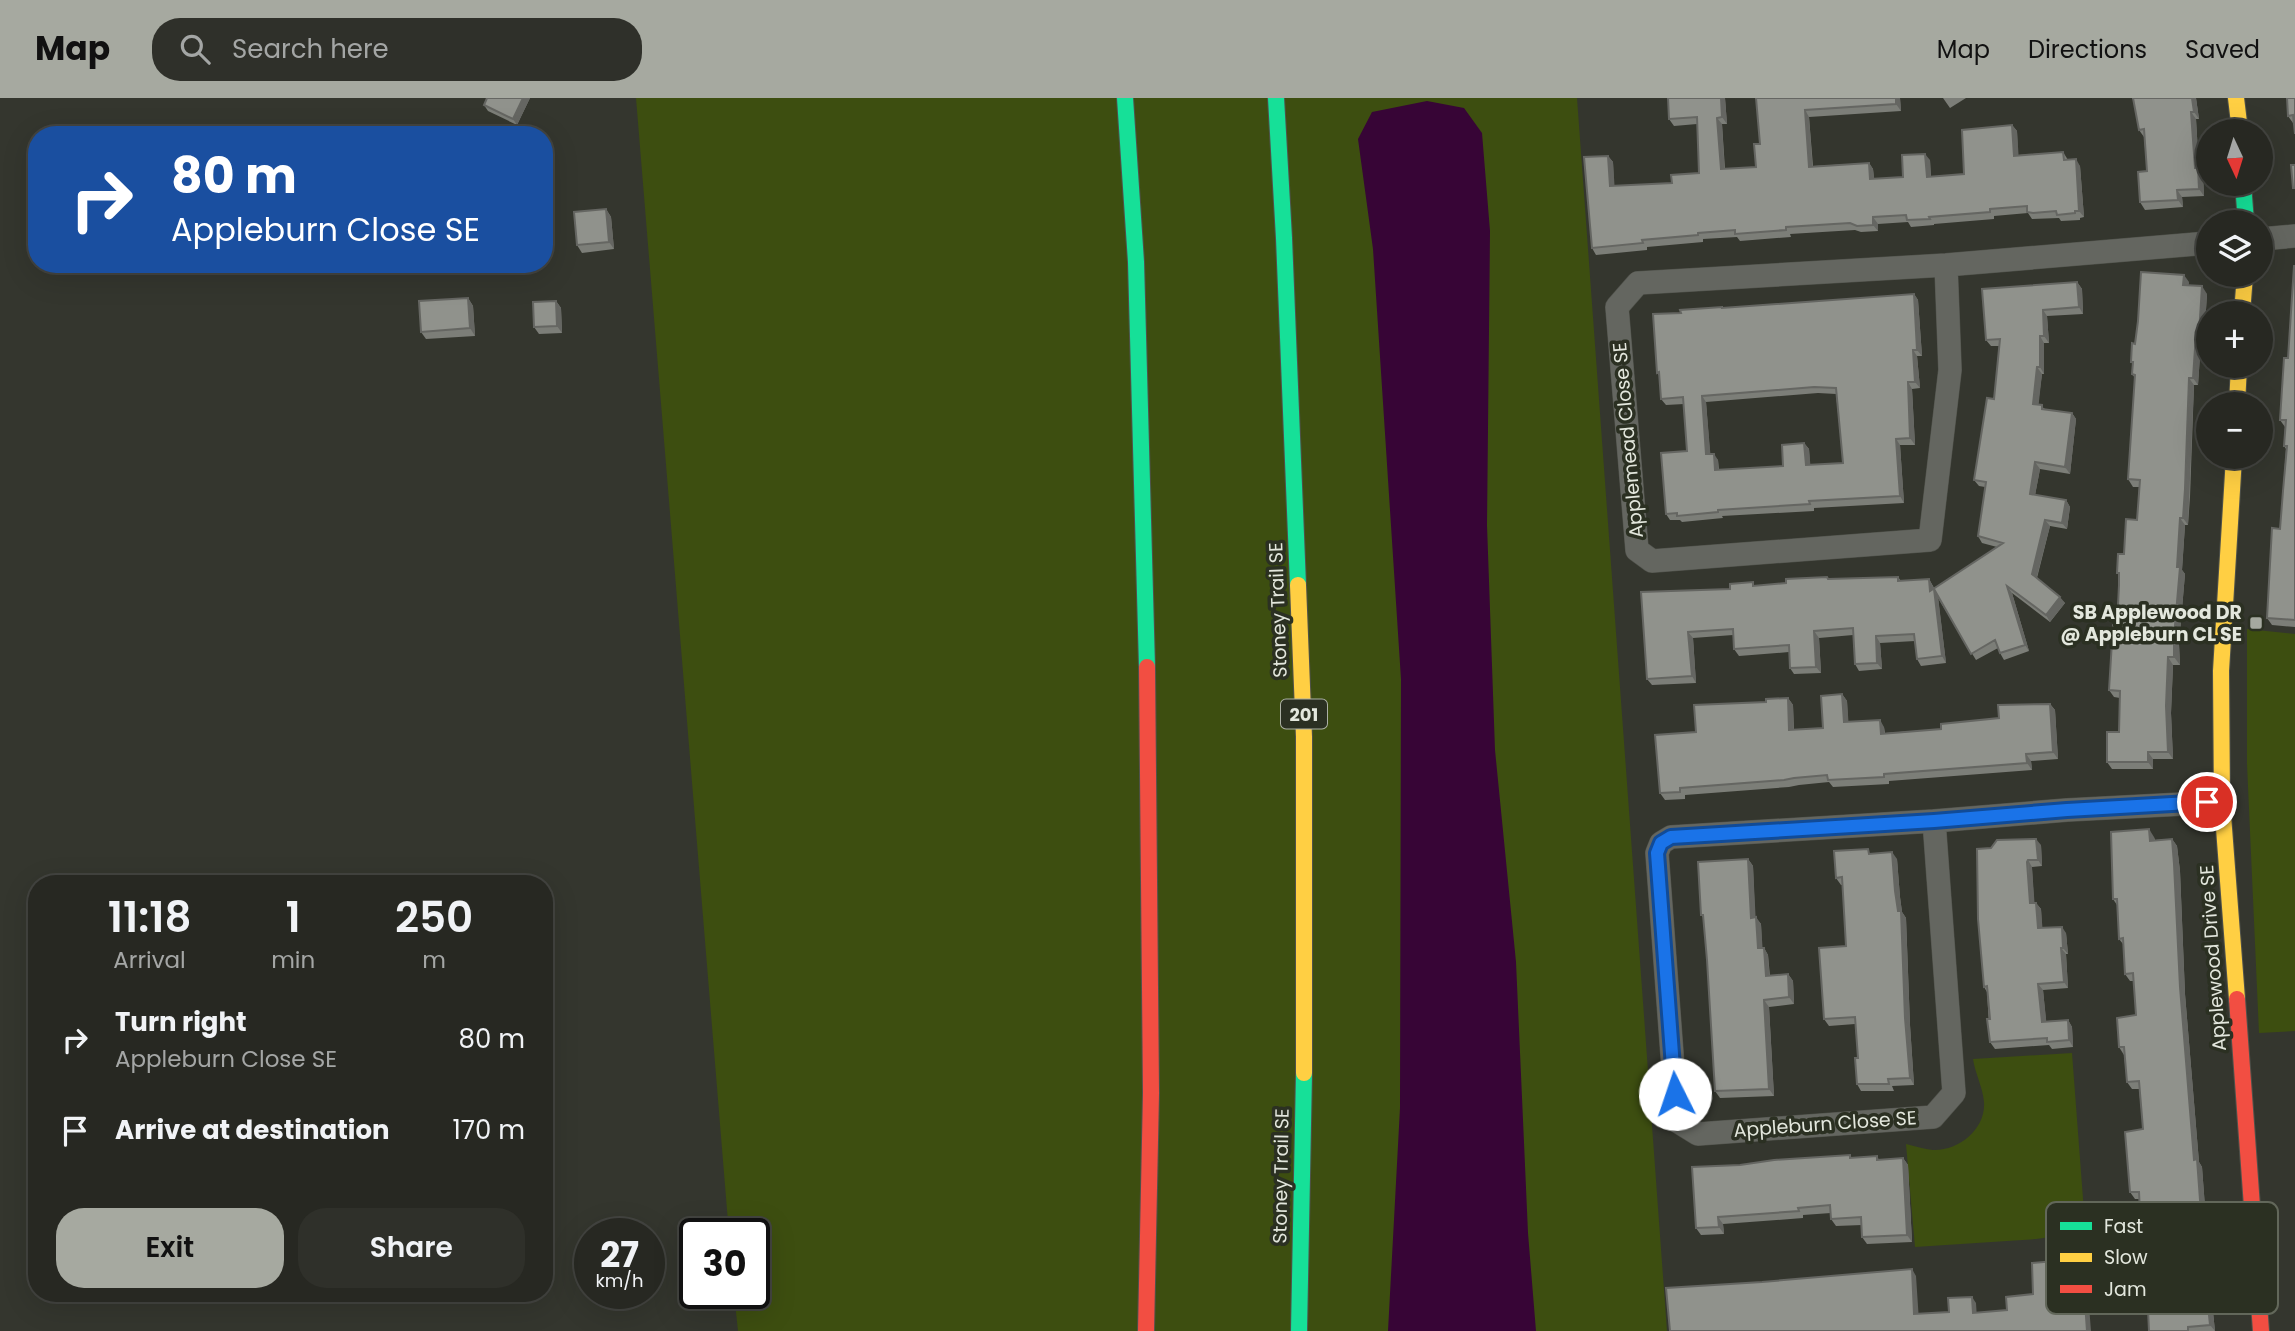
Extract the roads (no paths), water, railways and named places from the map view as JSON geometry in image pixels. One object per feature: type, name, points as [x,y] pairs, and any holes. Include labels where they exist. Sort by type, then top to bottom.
[{"type":"main road","points":[[1125,98],[1136,262],[1149,759],[1151,1093],[1146,1331]]},
{"type":"main road","name":"Stoney Trail SE","points":[[1276,98],[1285,252],[1304,737],[1304,1089],[1299,1331]]},
{"type":"main road","points":[[2236,98],[2239,119]]},
{"type":"main road","name":"Applewood Drive SE","points":[[2233,469],[2221,671],[2222,802],[2251,1202]]},
{"type":"street","points":[[2273,238],[2295,236]]},
{"type":"street","name":"Applemead Close SE","points":[[1946,265],[1950,370],[1930,540],[1652,561],[1637,550],[1617,307],[1638,284],[1946,265],[2196,244]]},
{"type":"street","name":"Appleburn Close SE","points":[[1934,821],[1954,1093],[1933,1117],[1698,1133],[1677,1121],[1657,853],[1661,843],[1671,837],[2222,802]]},
{"type":"place","name":"SB Applewood DR @ Appleburn CL SE","points":[[2256,623]]}]
